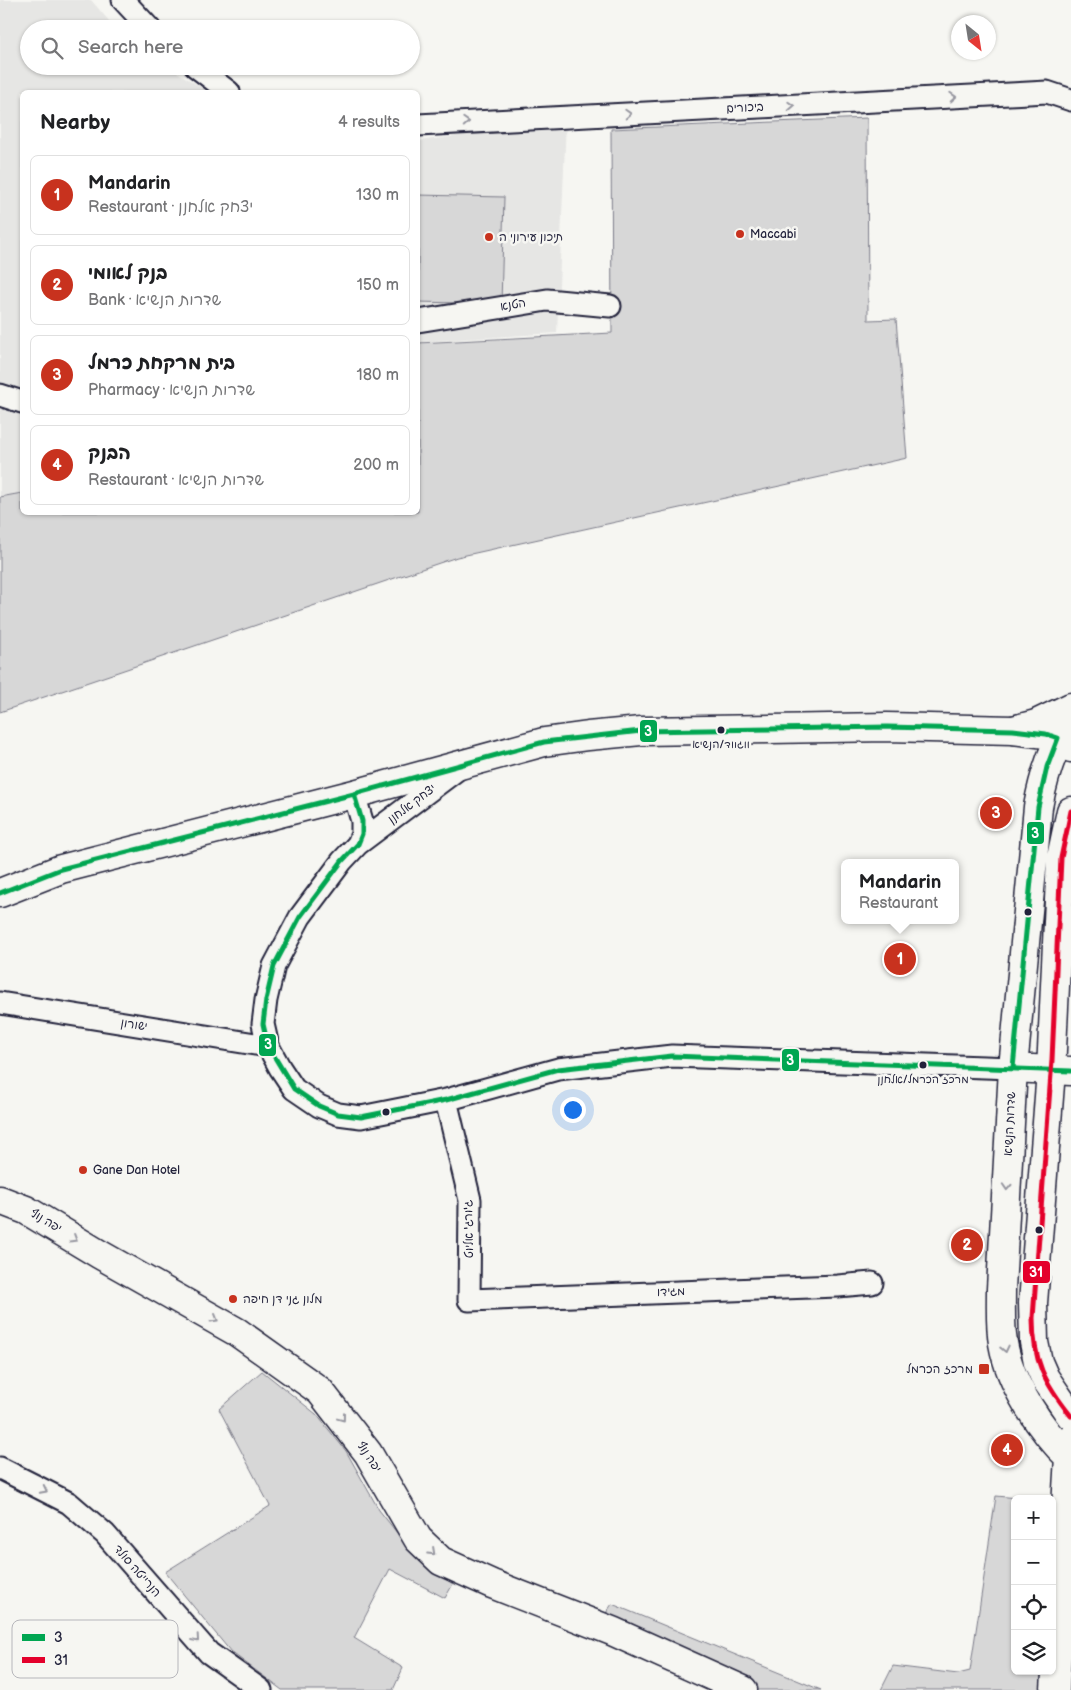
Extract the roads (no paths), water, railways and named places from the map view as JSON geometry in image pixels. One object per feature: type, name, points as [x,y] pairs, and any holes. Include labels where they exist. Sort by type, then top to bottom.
[{"type":"street","points":[[123,0],[142,20]]},
{"type":"street","points":[[207,75],[226,90]]},
{"type":"street","name":"ביכורים","points":[[420,124],[1047,92],[1071,100]]},
{"type":"street","name":"הטנא","points":[[420,321],[547,300],[610,306]]},
{"type":"street","points":[[0,395],[20,401]]},
{"type":"street","points":[[1013,730],[1036,724],[1071,707]]},
{"type":"street","points":[[0,893],[61,869],[354,794],[544,742],[640,731],[887,728],[1013,730],[1046,734],[1067,734]]},
{"type":"street","name":"שדרות הנשיא","points":[[1067,734],[1047,766],[1038,807],[1013,1068],[1000,1312],[1003,1343],[1008,1363],[1017,1384],[1046,1432],[1070,1458]]},
{"type":"street","name":"יצחק אלחנן","points":[[466,764],[358,844],[342,861],[300,917],[274,966],[266,1000],[263,1024],[268,1046],[294,1089],[319,1106],[338,1114],[361,1117],[446,1100],[558,1069],[672,1056],[1013,1068]]},
{"type":"street","points":[[354,794],[362,821],[362,834],[358,844]]},
{"type":"street","points":[[1056,1690],[1069,1509],[1070,1436],[1064,1406],[1038,1362],[1034,1342],[1033,1303],[1061,1059],[1066,857],[1071,811]]},
{"type":"street","name":"ישורון","points":[[0,1003],[268,1046]]},
{"type":"street","points":[[1013,1068],[1061,1059]]},
{"type":"street","name":"ג'ורג' אליוט","points":[[446,1100],[470,1200],[469,1300]]},
{"type":"street","name":"יפה נוף","points":[[0,1200],[26,1210],[99,1254],[237,1332],[320,1391],[368,1453],[418,1539],[441,1561],[492,1584],[612,1631],[742,1690]]},
{"type":"street","name":"מגידו","points":[[469,1300],[838,1286],[872,1283]]},
{"type":"street","name":"הנרייטה סולד","points":[[0,1468],[69,1503],[104,1534],[209,1653],[261,1690]]},
{"type":"place","name":"Maccabi","points":[[740,234]]},
{"type":"place","name":"תיכון עירוני ה","points":[[489,237]]},
{"type":"place","name":"ווגווד/הנשיא","points":[[721,730]]},
{"type":"place","name":"בית מרקחת כרמל","points":[[996,813]]},
{"type":"place","name":"Mandarin","points":[[900,959]]},
{"type":"place","name":"מרכז הכרמל/אלחנן","points":[[923,1065]]},
{"type":"place","name":"Gane Dan Hotel","points":[[83,1170]]},
{"type":"place","name":"בנק לאומי","points":[[967,1245]]},
{"type":"place","name":"מלון גני דן חיפה","points":[[233,1299]]},
{"type":"place","name":"מרכז הכרמל","points":[[984,1369]]},
{"type":"place","name":"הבנק","points":[[1007,1450]]}]
